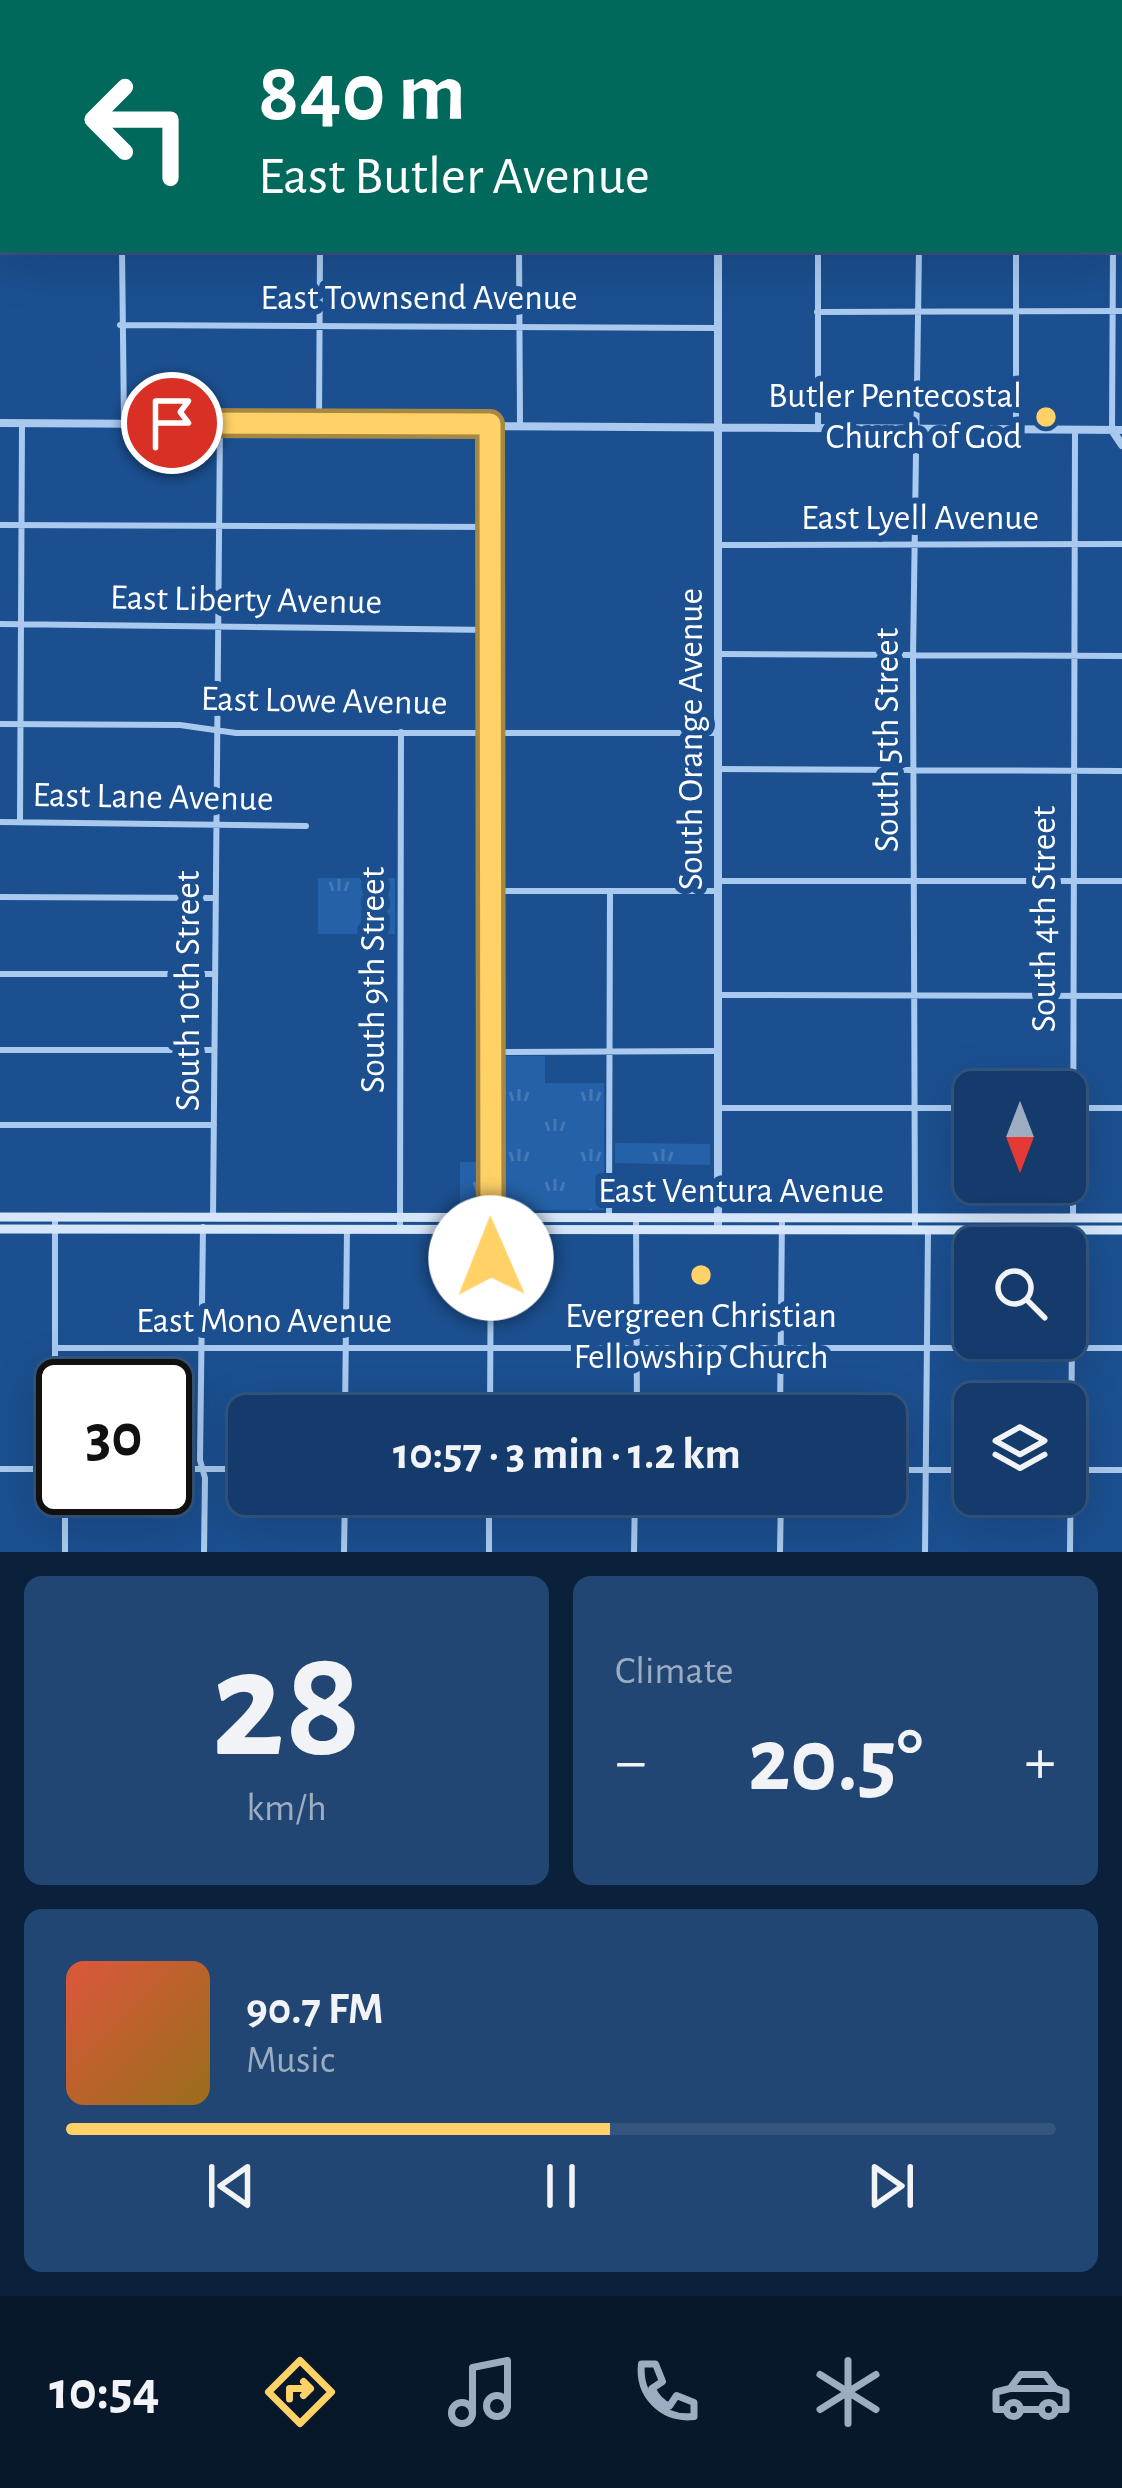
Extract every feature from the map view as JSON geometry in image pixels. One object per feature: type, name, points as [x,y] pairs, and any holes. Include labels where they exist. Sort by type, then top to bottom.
[{"type":"main road","name":"East Ventura Avenue","points":[[0,1217],[201,1229],[347,1229],[400,1223]]},
{"type":"main road","name":"East Ventura Avenue","points":[[0,1229],[214,1217],[400,1223],[1073,1224],[1122,1230]]},
{"type":"main road","name":"East Ventura Avenue","points":[[491,1223],[609,1217],[636,1224]]},
{"type":"main road","name":"East Ventura Avenue","points":[[1073,1224],[1122,1217]]},
{"type":"street","points":[[122,252],[124,423]]},
{"type":"street","points":[[319,424],[320,252]]},
{"type":"street","points":[[519,252],[520,424]]},
{"type":"street","name":"South Orange Avenue","points":[[717,1224],[718,252]]},
{"type":"street","points":[[818,252],[818,428]]},
{"type":"street","name":"South 5th Street","points":[[919,252],[913,1108],[927,1348],[926,1552]]},
{"type":"street","points":[[1016,252],[1016,430]]},
{"type":"street","points":[[1113,252],[1117,430],[1122,445]]},
{"type":"street","points":[[818,312],[1118,311]]},
{"type":"street","name":"East Townsend Avenue","points":[[120,325],[718,328]]},
{"type":"street","points":[[0,423],[1117,430]]},
{"type":"street","points":[[20,822],[22,423]]},
{"type":"street","name":"South 10th Street","points":[[214,1217],[220,424]]},
{"type":"street","points":[[490,424],[490,1395]]},
{"type":"street","name":"South 4th Street","points":[[1069,1071],[1075,430]]},
{"type":"street","points":[[0,525],[491,526]]},
{"type":"street","name":"East Lyell Avenue","points":[[718,545],[1122,544]]},
{"type":"street","name":"East Liberty Avenue","points":[[0,624],[492,630]]},
{"type":"street","points":[[719,655],[1122,656]]},
{"type":"street","name":"East Lowe Avenue","points":[[0,724],[180,724],[236,733],[719,733]]},
{"type":"street","name":"South 9th Street","points":[[400,1223],[401,732]]},
{"type":"street","points":[[718,769],[1122,771]]},
{"type":"street","name":"East Lane Avenue","points":[[0,822],[306,826]]},
{"type":"street","points":[[491,890],[1122,881]]},
{"type":"street","points":[[609,1217],[610,891]]},
{"type":"street","points":[[0,897],[215,898]]},
{"type":"street","points":[[0,974],[214,974]]},
{"type":"street","points":[[717,995],[1122,996]]},
{"type":"street","points":[[0,1050],[214,1050]]},
{"type":"street","points":[[489,1052],[718,1051]]},
{"type":"street","points":[[718,1108],[954,1108]]},
{"type":"street","points":[[1086,1108],[1122,1108]]},
{"type":"street","points":[[0,1125],[214,1125]]},
{"type":"street","name":"South 4th Street","points":[[1072,1203],[1073,1227]]},
{"type":"street","points":[[204,1552],[201,1229],[214,1217]]},
{"type":"street","points":[[55,1223],[55,1359]]},
{"type":"street","points":[[636,1224],[637,1395]]},
{"type":"street","points":[[781,1395],[782,1224]]},
{"type":"street","points":[[345,1395],[347,1229]]},
{"type":"street","name":"East Mono Avenue","points":[[55,1348],[954,1348]]},
{"type":"street","name":"East Mono Avenue","points":[[1086,1348],[1122,1348]]},
{"type":"street","points":[[0,1469],[36,1470]]},
{"type":"street","points":[[192,1469],[228,1469]]},
{"type":"street","points":[[1086,1469],[1122,1470]]},
{"type":"street","points":[[906,1470],[954,1470]]},
{"type":"street","points":[[65,1515],[65,1552]]},
{"type":"street","points":[[344,1552],[345,1515]]},
{"type":"street","points":[[489,1515],[489,1552]]},
{"type":"street","points":[[634,1552],[635,1515]]},
{"type":"street","points":[[780,1552],[781,1515]]},
{"type":"street","name":"South 4th Street","points":[[1069,1515],[1070,1552]]},
{"type":"green space","points":[[318,878],[395,878],[395,934],[318,934]]},
{"type":"green space","points":[[500,1056],[545,1056],[545,1083],[604,1083],[604,1210],[496,1210],[495,1061]]},
{"type":"green space","points":[[615,1143],[710,1144],[710,1165],[615,1163]]},
{"type":"green space","points":[[460,1162],[486,1162],[483,1210],[460,1211]]},
{"type":"place","name":"Butler Pentecostal Church of God","points":[[1046,417]]},
{"type":"place","name":"Evergreen Christian Fellowship Church","points":[[701,1275]]},
{"type":"route","points":[[172,423],[490,424],[491,1258]]}]
